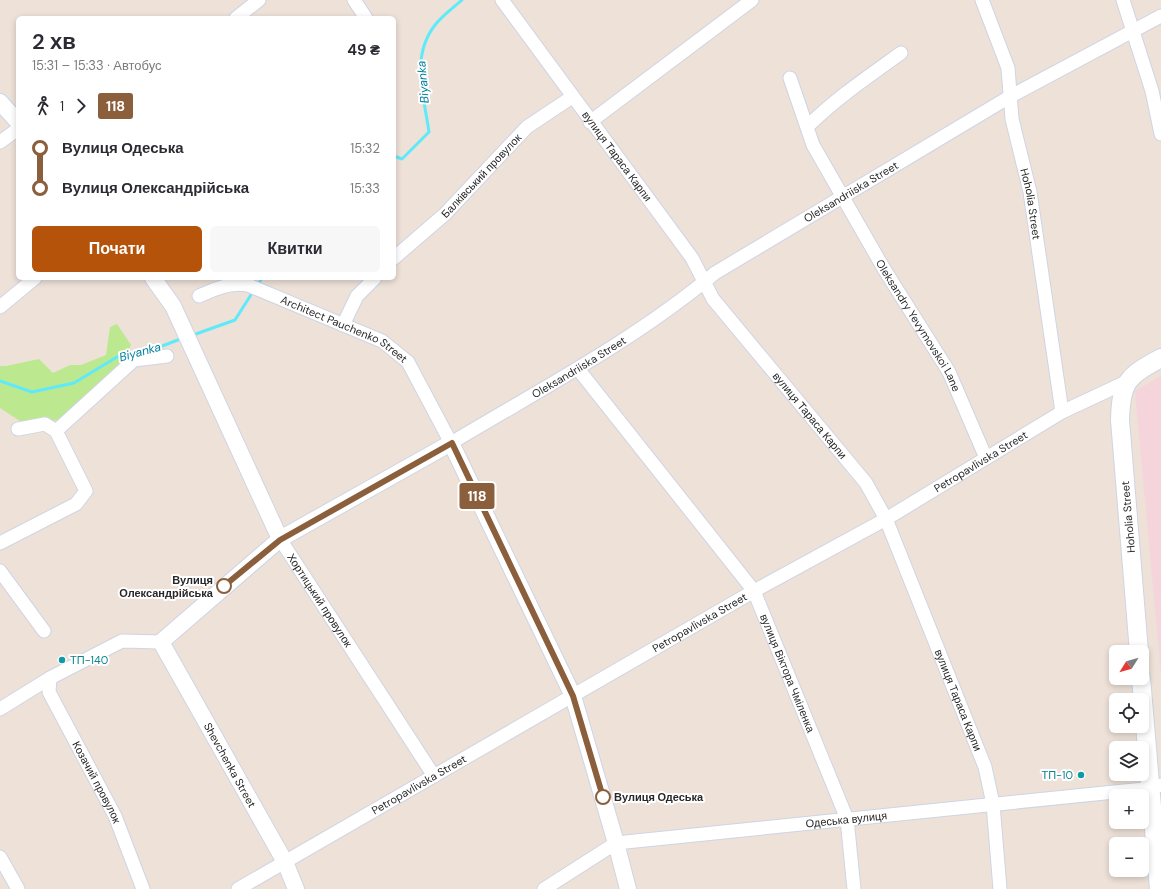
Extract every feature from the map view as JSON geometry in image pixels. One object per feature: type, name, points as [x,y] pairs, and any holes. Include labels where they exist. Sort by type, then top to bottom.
[{"type":"main road","name":"Petropavlivska Street","points":[[1126,382],[1136,373],[1161,358]]},
{"type":"main road","name":"Hoholia Street","points":[[1126,382],[1120,400],[1120,420],[1138,645]]},
{"type":"main road","points":[[1142,685],[1156,786],[1159,889]]},
{"type":"street","points":[[239,16],[259,0]]},
{"type":"street","points":[[354,0],[365,16]]},
{"type":"street","name":"вулиця Тараса Карпи","points":[[502,0],[590,122],[692,258],[713,299],[866,483],[886,519],[985,767],[993,804],[1000,889]]},
{"type":"street","points":[[590,122],[752,0]]},
{"type":"street","name":"Hoholia Street","points":[[982,0],[1008,68],[1012,119],[1030,192],[1062,412]]},
{"type":"street","points":[[1123,0],[1134,30],[1152,91],[1161,134]]},
{"type":"street","name":"Oleksandriiska Street","points":[[161,642],[280,540],[452,443],[578,369],[692,292],[715,273],[1011,96],[1161,16]]},
{"type":"street","points":[[807,127],[819,115],[854,87],[901,53]]},
{"type":"street","name":"Oleksandry Yevymovskoi Lane","points":[[790,78],[813,146],[841,198],[949,372],[986,458]]},
{"type":"street","name":"Балківський провулок","points":[[396,256],[445,214],[527,127],[572,96]]},
{"type":"street","points":[[0,102],[16,120]]},
{"type":"street","points":[[0,142],[16,130]]},
{"type":"street","points":[[0,307],[33,280]]},
{"type":"street","name":"Хортицький провулок","points":[[155,280],[173,306],[280,540],[434,776]]},
{"type":"street","points":[[342,325],[357,296],[373,280]]},
{"type":"street","name":"Architect Pauchenko Street","points":[[199,296],[223,286],[239,284],[253,288],[382,341],[408,362],[452,443],[573,696],[616,842],[628,889]]},
{"type":"street","points":[[56,431],[134,360],[167,356]]},
{"type":"street","name":"вулиця Віктора Чміленка","points":[[578,369],[754,592],[847,819],[854,889]]},
{"type":"street","name":"Petropavlivska Street","points":[[238,889],[754,592],[886,519],[1062,412],[1126,382]]},
{"type":"street","points":[[0,544],[76,504],[86,491],[56,431],[45,424],[18,429]]},
{"type":"street","points":[[2,579],[44,631]]},
{"type":"street","points":[[0,709],[50,678],[122,641],[161,642]]},
{"type":"street","name":"Shevchenka Street","points":[[161,642],[285,862],[296,889]]},
{"type":"street","name":"Козачий провулок","points":[[50,678],[49,692],[115,816],[143,889]]},
{"type":"street","name":"Одеська вулиця","points":[[544,889],[616,842],[1156,786]]},
{"type":"street","points":[[0,857],[18,889]]},
{"type":"shaded area","points":[[1161,376],[1161,673],[1135,391]]},
{"type":"green space","points":[[117,324],[131,345],[124,358],[126,365],[60,420],[23,423],[0,408],[0,366],[39,359],[53,373],[70,365],[81,365],[106,355],[110,327]]},
{"type":"waterway","name":"Biyanka","points":[[396,157],[402,159],[429,132],[422,91],[421,63],[423,50],[427,37],[435,25],[444,15],[462,0]]},
{"type":"waterway","name":"Biyanka","points":[[257,286],[261,280]]},
{"type":"waterway","name":"Biyanka","points":[[193,335],[235,320],[254,290]]},
{"type":"waterway","name":"Biyanka","points":[[0,381],[32,392],[74,383],[117,357],[157,348],[183,338]]},
{"type":"bus line","name":"118","points":[[224,586],[280,540],[452,443],[573,696],[603,797]]},
{"type":"place","name":"Вулиця Олександрійська","points":[[224,586]]},
{"type":"place","name":"ТП-140","points":[[62,660]]},
{"type":"place","name":"ТП-10","points":[[1081,775]]},
{"type":"place","name":"Вулиця Одеська","points":[[603,797]]}]
